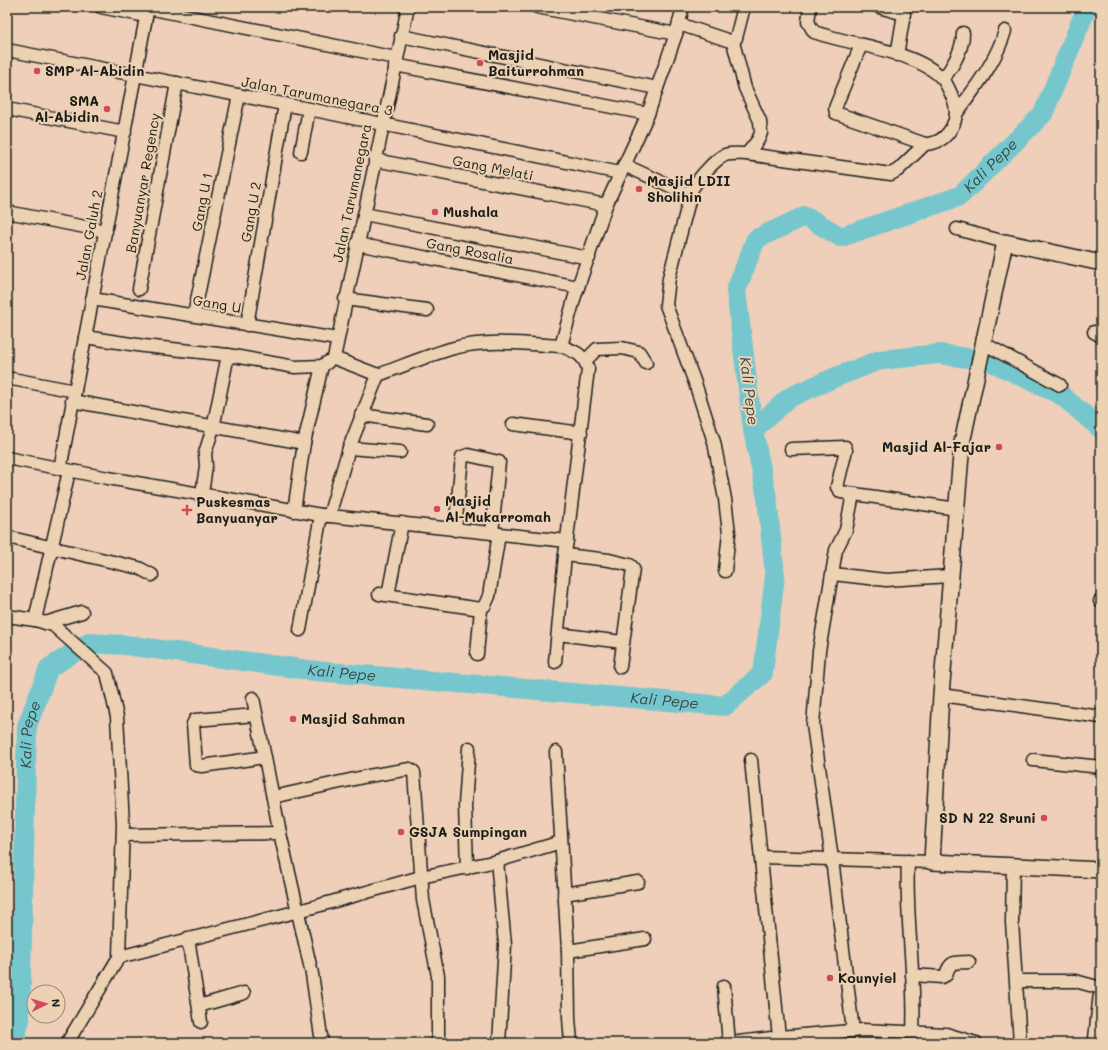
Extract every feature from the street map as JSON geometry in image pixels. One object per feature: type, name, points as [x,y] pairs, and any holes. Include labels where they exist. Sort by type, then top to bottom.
[{"type":"street","points":[[101,7],[148,10],[648,114]]},
{"type":"street","name":"Jalan Tarumanegara","points":[[334,358],[356,244],[364,214],[408,7]]},
{"type":"street","points":[[536,7],[677,29],[733,42]]},
{"type":"street","points":[[561,346],[578,287],[606,205],[648,114],[683,7]]},
{"type":"street","points":[[744,7],[736,38],[733,42],[745,88],[760,121],[761,132],[750,154]]},
{"type":"street","points":[[810,7],[808,22],[814,32],[861,45],[897,55],[923,64],[943,79],[955,102],[956,114],[953,126],[944,138],[934,144],[925,144],[836,113],[835,108],[861,45]]},
{"type":"street","points":[[879,7],[904,14],[897,55]]},
{"type":"street","name":"Jalan Galuh 2","points":[[44,623],[74,396],[148,10]]},
{"type":"street","points":[[956,114],[983,77],[1005,31]]},
{"type":"street","points":[[943,79],[949,71],[960,49],[963,33]]},
{"type":"street","points":[[401,36],[657,88]]},
{"type":"street","name":"Jalan Tarumanegara 3","points":[[7,50],[382,124],[622,169],[690,195]]},
{"type":"street","name":"Banyuanyar Regency","points":[[139,289],[177,83]]},
{"type":"street","name":"Gang U 1","points":[[194,315],[239,95]]},
{"type":"street","name":"Gang U 2","points":[[246,325],[285,104]]},
{"type":"street","points":[[301,152],[309,109]]},
{"type":"street","points":[[7,110],[124,132]]},
{"type":"street","points":[[726,571],[729,533],[725,499],[714,442],[695,383],[666,305],[669,278],[690,195],[699,179],[718,160],[727,154],[750,154],[891,174],[898,170],[925,144]]},
{"type":"street","name":"Gang Melati","points":[[375,160],[606,205]]},
{"type":"street","points":[[7,212],[106,231]]},
{"type":"street","points":[[364,214],[589,258]]},
{"type":"street","points":[[957,229],[1005,242],[1101,263]]},
{"type":"street","points":[[932,862],[950,576],[962,443],[1005,242]]},
{"type":"street","name":"Gang Rosalia","points":[[356,244],[578,287]]},
{"type":"street","name":"Gang U","points":[[92,299],[337,339]]},
{"type":"street","points":[[345,299],[427,310]]},
{"type":"street","points":[[85,336],[144,346],[228,355],[295,367],[322,366],[334,358],[378,375],[454,348],[478,344],[498,343],[561,346],[580,353],[586,360],[588,368],[565,555],[555,662]]},
{"type":"street","points":[[982,345],[1060,385]]},
{"type":"street","points":[[586,360],[597,349],[612,348],[639,352],[646,363]]},
{"type":"street","points":[[202,494],[206,466],[205,454],[213,428],[228,355]]},
{"type":"street","points":[[294,511],[304,443],[322,366]]},
{"type":"street","points":[[300,630],[325,516],[361,415],[378,375]]},
{"type":"street","points":[[7,378],[74,396],[213,428],[304,443]]},
{"type":"street","points":[[361,415],[427,424]]},
{"type":"street","points":[[513,424],[581,433]]},
{"type":"street","points":[[791,449],[844,447],[846,450],[837,487],[841,492],[957,509]]},
{"type":"street","points":[[349,448],[400,452]]},
{"type":"street","points":[[455,530],[462,457],[468,456],[499,462],[496,533],[489,596],[485,605],[481,609],[477,654]]},
{"type":"street","points":[[7,458],[64,470],[325,516],[567,541]]},
{"type":"street","points":[[853,494],[846,530],[836,550],[833,574],[818,652],[813,725],[832,859],[853,1031]]},
{"type":"street","points":[[402,524],[383,594],[481,609]]},
{"type":"street","points":[[7,537],[147,572]]},
{"type":"street","points":[[565,555],[609,560],[632,567],[620,667]]},
{"type":"street","points":[[833,574],[886,580],[950,576]]},
{"type":"street","points":[[7,616],[44,623],[82,612]]},
{"type":"street","points":[[44,623],[107,673],[117,717],[123,835],[119,957],[67,1043]]},
{"type":"street","points":[[558,634],[622,642]]},
{"type":"street","points":[[942,696],[1101,717]]},
{"type":"street","points":[[253,698],[280,833],[299,911],[312,974],[322,1043]]},
{"type":"street","points":[[256,715],[195,720],[193,724],[196,764],[202,766],[265,756]]},
{"type":"street","points":[[467,868],[465,805],[469,748]]},
{"type":"street","points":[[556,752],[568,951],[568,1018],[571,1043]]},
{"type":"street","points":[[751,760],[779,1037]]},
{"type":"street","points":[[1033,760],[1101,767]]},
{"type":"street","points":[[273,797],[368,776],[412,770],[416,774],[422,900],[438,976],[438,1043]]},
{"type":"street","points":[[123,835],[280,833]]},
{"type":"street","points":[[119,957],[188,938],[299,911],[421,877],[497,861],[561,842]]},
{"type":"street","points":[[761,857],[1013,865],[1101,870]]},
{"type":"street","points":[[497,861],[505,945],[499,1043]]},
{"type":"street","points":[[908,861],[907,888],[912,975],[913,1032]]},
{"type":"street","points":[[1013,865],[1011,896],[1020,1043]]},
{"type":"street","points":[[564,894],[638,882]]},
{"type":"street","points":[[188,938],[201,1022]]},
{"type":"street","points":[[568,951],[645,939]]},
{"type":"street","points":[[912,975],[942,977],[946,975],[948,966],[951,964],[969,962]]},
{"type":"street","points":[[1017,982],[1075,981],[1101,988]]},
{"type":"street","points":[[724,986],[730,1043],[779,1037],[853,1031],[946,1034],[976,1043]]},
{"type":"street","points":[[199,1006],[244,993]]},
{"type":"street","points":[[1096,1043],[1101,997]]},
{"type":"waterway","name":"Kali Pepe","points":[[13,1043],[20,1020],[27,726],[49,668],[89,643],[125,645],[316,671],[725,706],[763,673],[775,576],[767,498],[753,430],[736,290],[756,239],[805,216],[841,237],[960,196],[1043,114],[1087,7]]},
{"type":"waterway","points":[[753,430],[790,397],[836,377],[880,360],[939,354],[990,361],[1061,395],[1101,429]]},
{"type":"place","name":"Masjid Baiturrohman","points":[[480,63]]},
{"type":"place","name":"SMP Al-Abidin","points":[[37,71]]},
{"type":"place","name":"SMA Al-Abidin","points":[[107,109]]},
{"type":"place","name":"Masjid LDII Sholihin","points":[[639,189]]},
{"type":"place","name":"Mushala","points":[[435,212]]},
{"type":"place","name":"Masjid Al-Fajar","points":[[999,447]]},
{"type":"place","name":"Masjid Al-Mukarromah","points":[[437,509]]},
{"type":"place","name":"Puskesmas Banyuanyar","points":[[187,510]]},
{"type":"place","name":"Masjid Sahman","points":[[293,719]]},
{"type":"place","name":"SD N 22 Sruni","points":[[1044,818]]},
{"type":"place","name":"GSJA Sumpingan","points":[[401,832]]},
{"type":"place","name":"Kounyiel","points":[[830,978]]}]
